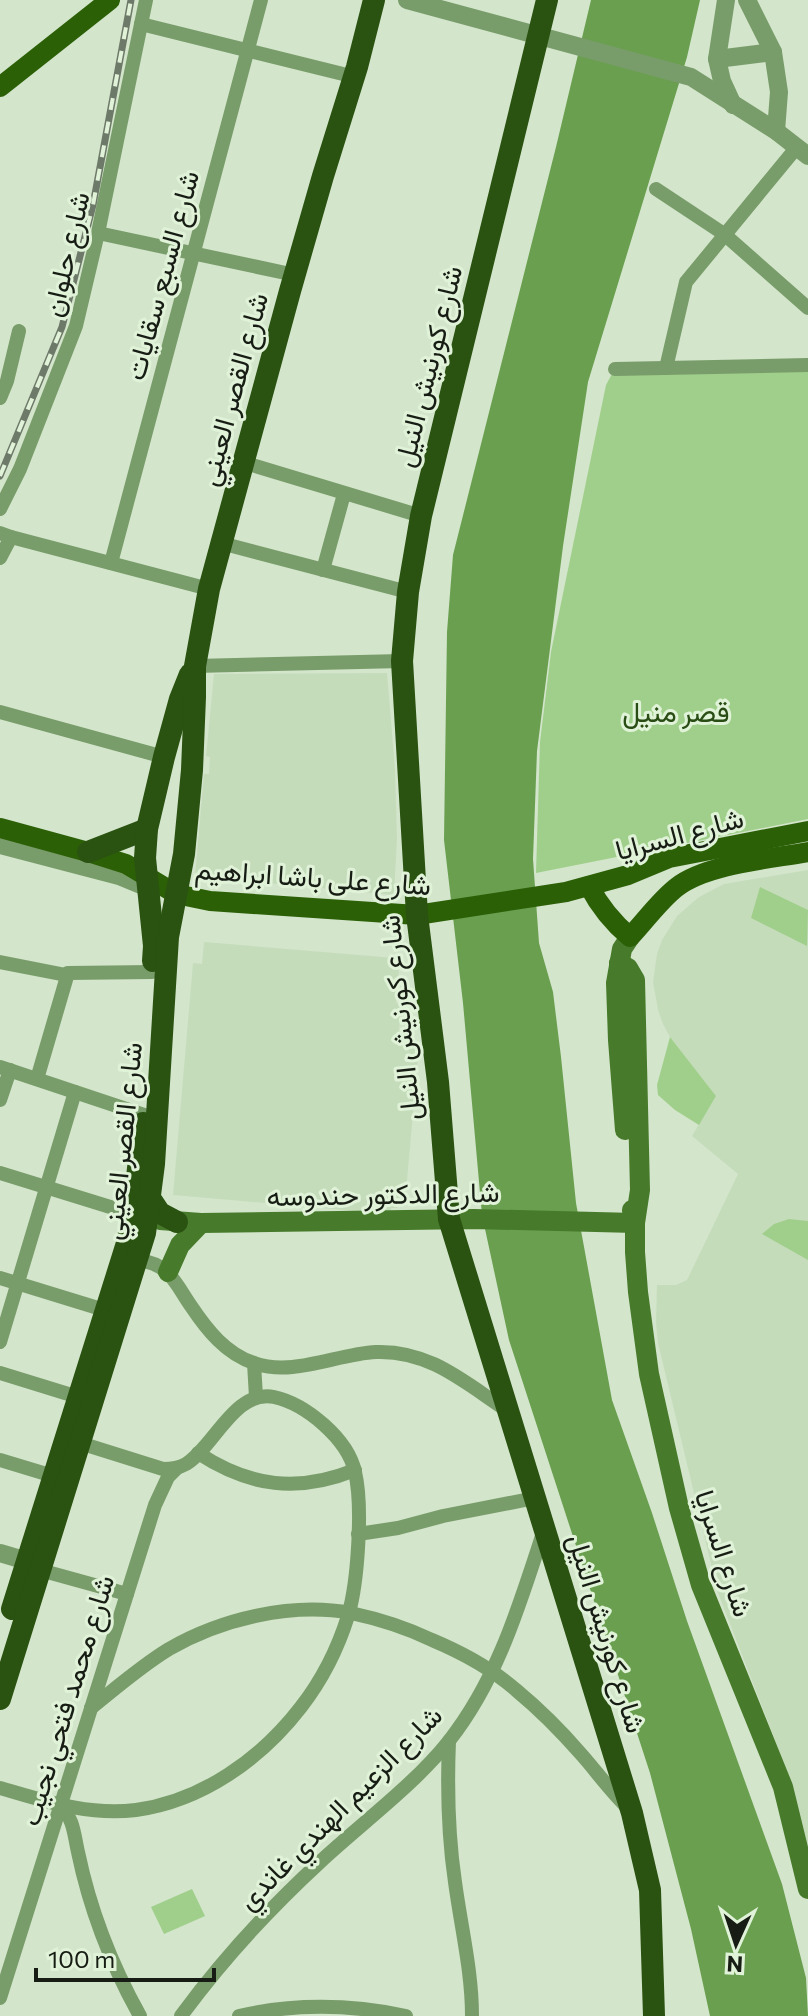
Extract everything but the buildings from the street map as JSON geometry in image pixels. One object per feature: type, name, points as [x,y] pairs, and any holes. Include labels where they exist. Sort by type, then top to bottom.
[{"type":"highway","name":"شارع القصر العيني","points":[[337,131],[343,74],[362,0]]},
{"type":"highway","name":"شارع القصر العيني","points":[[0,1699],[53,1476],[78,1397],[138,1260],[158,1114],[168,937],[184,854],[192,770],[195,666],[209,589],[242,462],[374,0]]},
{"type":"highway","name":"شارع كورنيش النيل","points":[[547,0],[421,516],[408,592],[402,661],[417,915],[438,1082],[443,1214],[508,1411],[632,1813],[650,1890],[654,2016]]},
{"type":"highway","name":"شارع القصر العيني","points":[[0,1648],[80,1443],[127,1243],[144,1210],[144,1115],[154,946],[145,858],[147,829],[184,688],[195,666]]},
{"type":"highway","points":[[88,852],[147,829]]},
{"type":"highway","points":[[144,1210],[154,1206],[177,1222]]},
{"type":"main road","points":[[0,87],[110,0]]},
{"type":"main road","name":"شارع على باشا ابراهيم","points":[[0,828],[126,864],[147,882],[176,894],[210,901],[417,915],[443,912]]},
{"type":"main road","name":"شارع السرايا","points":[[443,912],[566,892],[628,875],[669,858],[808,831]]},
{"type":"main road","name":"شارع السرايا","points":[[808,852],[715,869],[676,887],[630,937],[622,949],[619,963],[628,968],[635,980],[640,1190],[635,1223],[638,1292],[649,1374],[679,1508],[701,1585],[783,1787],[808,1889]]},
{"type":"main road","points":[[589,886],[607,916],[630,937]]},
{"type":"main road","name":"شارع الدكتور حندوسه","points":[[177,1222],[443,1214],[474,1219],[635,1223]]},
{"type":"main road","points":[[168,1272],[180,1245],[201,1223]]},
{"type":"street","name":"شارع حلوان","points":[[0,509],[20,469],[76,326],[146,0]]},
{"type":"street","name":"شارع السبع سقايات","points":[[111,563],[261,0]]},
{"type":"street","points":[[407,0],[691,77],[776,131],[803,152],[724,234],[686,282],[666,368]]},
{"type":"street","points":[[726,0],[717,59],[722,81],[733,105]]},
{"type":"street","points":[[747,0],[773,52],[779,92],[776,131]]},
{"type":"street","points":[[141,24],[343,74]]},
{"type":"street","points":[[717,59],[773,52]]},
{"type":"street","points":[[656,189],[724,234],[808,308]]},
{"type":"street","points":[[98,233],[295,275]]},
{"type":"street","points":[[0,398],[19,331]]},
{"type":"street","points":[[615,369],[808,365]]},
{"type":"street","points":[[242,462],[421,516]]},
{"type":"street","points":[[323,570],[344,494]]},
{"type":"street","points":[[0,558],[6,535],[209,589]]},
{"type":"street","points":[[221,543],[408,592]]},
{"type":"street","points":[[195,666],[402,661]]},
{"type":"street","points":[[0,712],[164,757]]},
{"type":"street","name":"شارع على باشا ابراهيم","points":[[0,845],[147,882]]},
{"type":"street","points":[[0,962],[66,975],[152,972]]},
{"type":"street","points":[[37,1079],[66,975]]},
{"type":"street","points":[[0,1100],[5,1068],[144,1115]]},
{"type":"street","points":[[0,1342],[75,1092]]},
{"type":"street","points":[[0,1173],[144,1210]]},
{"type":"street","points":[[138,1260],[155,1264],[168,1272],[215,1337],[226,1348],[254,1363],[267,1367],[294,1366],[374,1352],[415,1356],[453,1373],[508,1411]]},
{"type":"street","points":[[0,1278],[113,1312]]},
{"type":"street","points":[[254,1363],[256,1397]]},
{"type":"street","points":[[0,1373],[78,1397]]},
{"type":"street","points":[[0,1788],[85,1810],[158,1806],[190,1796],[236,1770],[282,1730],[319,1680],[349,1613],[358,1534],[355,1470],[336,1438],[309,1413],[272,1397],[256,1397],[233,1414],[189,1462],[177,1468],[163,1469],[80,1443]]},
{"type":"street","points":[[198,1453],[234,1473],[274,1483],[316,1482],[355,1470]]},
{"type":"street","points":[[0,1460],[53,1476]]},
{"type":"street","name":"شارع محمد فتحي نجيب","points":[[0,1998],[7,1951],[60,1806],[155,1505],[168,1477],[177,1468]]},
{"type":"street","points":[[358,1534],[535,1498]]},
{"type":"street","name":"شارع الزعيم الهندي غاندي","points":[[181,2016],[254,1928],[317,1864],[411,1780],[464,1721],[501,1655],[544,1530]]},
{"type":"street","points":[[0,1553],[127,1594]]},
{"type":"street","points":[[91,1708],[168,1650],[225,1624],[286,1612],[318,1610],[349,1613],[423,1636],[493,1671],[562,1733],[632,1813]]},
{"type":"street","points":[[449,1741],[451,1849],[470,1976],[472,2016]]},
{"type":"street","points":[[60,1806],[68,1812],[73,1827],[82,1871],[110,1958],[140,2016]]},
{"type":"street","points":[[239,2016],[299,2006],[336,2006],[406,2016]]},
{"type":"shaded area","points":[[591,0],[700,0],[687,57],[588,382],[537,751],[533,859],[539,943],[553,992],[576,1203],[612,1400],[687,1621],[782,1884],[806,1978],[808,2016],[710,2016],[691,1929],[650,1773],[509,1340],[482,1215],[463,1003],[444,840],[447,632],[453,555]]},
{"type":"shaded area","points":[[387,673],[395,769],[397,839],[394,895],[195,876],[204,774],[209,774],[210,757],[206,756],[214,674]]},
{"type":"shaded area","points":[[808,870],[808,1852],[792,1784],[718,1593],[658,1343],[657,1285],[676,1285],[687,1280],[738,1174],[692,1136],[716,1096],[670,1037],[658,1010],[653,982],[662,940],[677,916],[699,897],[724,884]]},
{"type":"shaded area","points":[[204,942],[395,958],[394,969],[399,970],[396,1003],[401,1004],[399,1031],[406,1032],[406,1038],[413,1039],[412,1045],[419,1046],[405,1203],[398,1202],[397,1208],[391,1208],[391,1214],[173,1195],[193,963],[202,964]]},
{"type":"green space","name":"قصر منيل","points":[[808,367],[808,819],[536,873],[540,742],[551,652],[606,385],[613,372]]},
{"type":"green space","points":[[760,887],[808,910],[807,946],[751,918]]},
{"type":"green space","points":[[670,1037],[716,1096],[699,1125],[658,1095],[657,1085]]},
{"type":"green space","points":[[789,1219],[808,1221],[808,1260],[762,1234],[774,1224]]},
{"type":"green space","points":[[192,1889],[205,1916],[164,1934],[151,1907]]},
{"type":"railway","points":[[0,476],[62,327],[93,205],[131,0]]}]
